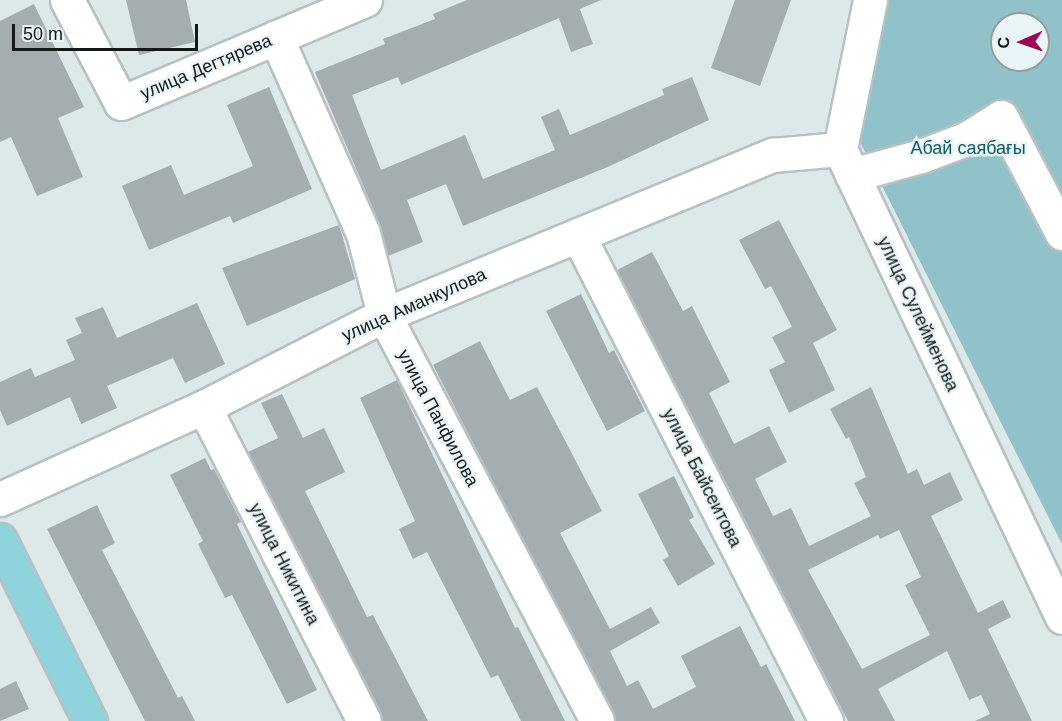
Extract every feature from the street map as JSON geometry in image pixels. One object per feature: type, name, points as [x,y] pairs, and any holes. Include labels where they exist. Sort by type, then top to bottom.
[{"type":"main road","points":[[0,540],[90,721]]},
{"type":"street","name":"улица Дегтярева","points":[[67,0],[121,103],[365,0]]},
{"type":"street","points":[[846,162],[870,0]]},
{"type":"street","name":"улица Панфилова","points":[[276,37],[363,233],[384,315],[597,721]]},
{"type":"street","name":"улица Аманкулова","points":[[0,499],[204,407],[384,315],[773,154],[846,162],[921,156],[966,139],[1001,117],[1062,233]]},
{"type":"street","name":"улица Сулейменова","points":[[846,162],[1062,617]]},
{"type":"street","name":"улица Байсеитова","points":[[578,235],[826,721]]},
{"type":"street","name":"улица Никитина","points":[[204,407],[364,721]]},
{"type":"green space","name":"Абай саябағы","points":[[888,0],[1062,0],[1062,544],[854,130]]},
{"type":"building","points":[[126,0],[186,0],[195,42],[139,55]]},
{"type":"building","points":[[467,0],[601,0],[580,9],[593,44],[571,52],[559,18],[401,85],[398,77],[352,95],[381,170],[465,135],[483,179],[555,150],[541,117],[559,109],[570,135],[664,95],[662,89],[692,77],[709,120],[610,166],[463,226],[446,184],[407,200],[423,242],[388,256],[380,225],[315,72],[385,44],[383,39],[435,19],[433,14]]},
{"type":"building","points":[[735,0],[791,0],[760,86],[711,68]]},
{"type":"building","points":[[34,4],[84,107],[58,118],[83,177],[37,196],[11,137],[0,142],[0,21]]},
{"type":"building","points":[[269,87],[312,189],[233,223],[230,216],[149,250],[122,186],[171,165],[184,195],[253,166],[227,105]]},
{"type":"building","points":[[779,220],[837,330],[813,343],[835,390],[789,413],[769,370],[785,362],[772,337],[792,327],[771,286],[765,289],[739,240]]},
{"type":"building","points":[[339,225],[355,279],[247,326],[222,268]]},
{"type":"building","points":[[652,252],[683,311],[692,306],[730,382],[709,393],[734,444],[769,426],[787,462],[755,479],[773,516],[791,508],[809,546],[871,516],[854,483],[866,477],[849,437],[846,439],[830,409],[871,387],[908,474],[917,469],[924,485],[950,472],[963,500],[931,516],[978,613],[1003,600],[1011,617],[988,629],[1032,721],[975,721],[990,714],[981,695],[969,700],[947,651],[878,689],[895,721],[848,721],[617,270]],"holes":[[[899,530],[921,577],[905,585],[930,635],[862,669],[808,570],[878,535],[880,539]]]},
{"type":"building","points":[[581,294],[609,353],[614,350],[645,411],[607,431],[546,311]]},
{"type":"building","points":[[197,303],[225,364],[185,383],[173,358],[107,386],[117,408],[81,424],[70,397],[7,426],[0,410],[0,382],[31,368],[35,377],[75,360],[66,340],[82,333],[75,318],[103,307],[117,338]]},
{"type":"building","points":[[480,341],[510,400],[537,387],[602,511],[560,533],[610,629],[651,607],[660,623],[610,651],[627,686],[638,680],[653,709],[696,687],[681,656],[740,626],[761,667],[766,664],[795,721],[616,721],[433,365]]},
{"type":"building","points":[[397,380],[515,628],[518,627],[565,721],[521,721],[498,675],[491,678],[427,552],[413,559],[399,529],[415,521],[360,398]]},
{"type":"building","points":[[282,394],[303,438],[324,428],[345,472],[305,491],[367,617],[373,615],[428,721],[383,721],[248,452],[278,438],[261,403]]},
{"type":"building","points":[[205,458],[211,470],[214,469],[241,522],[237,524],[317,690],[287,704],[232,595],[225,598],[198,544],[203,541],[170,475]]},
{"type":"building","points":[[674,476],[694,517],[689,520],[715,564],[678,586],[663,560],[669,556],[638,494]]},
{"type":"building","points":[[97,505],[115,543],[102,550],[178,698],[182,696],[195,721],[145,721],[47,529]]},
{"type":"building","points":[[16,681],[29,709],[0,721],[0,689]]}]
